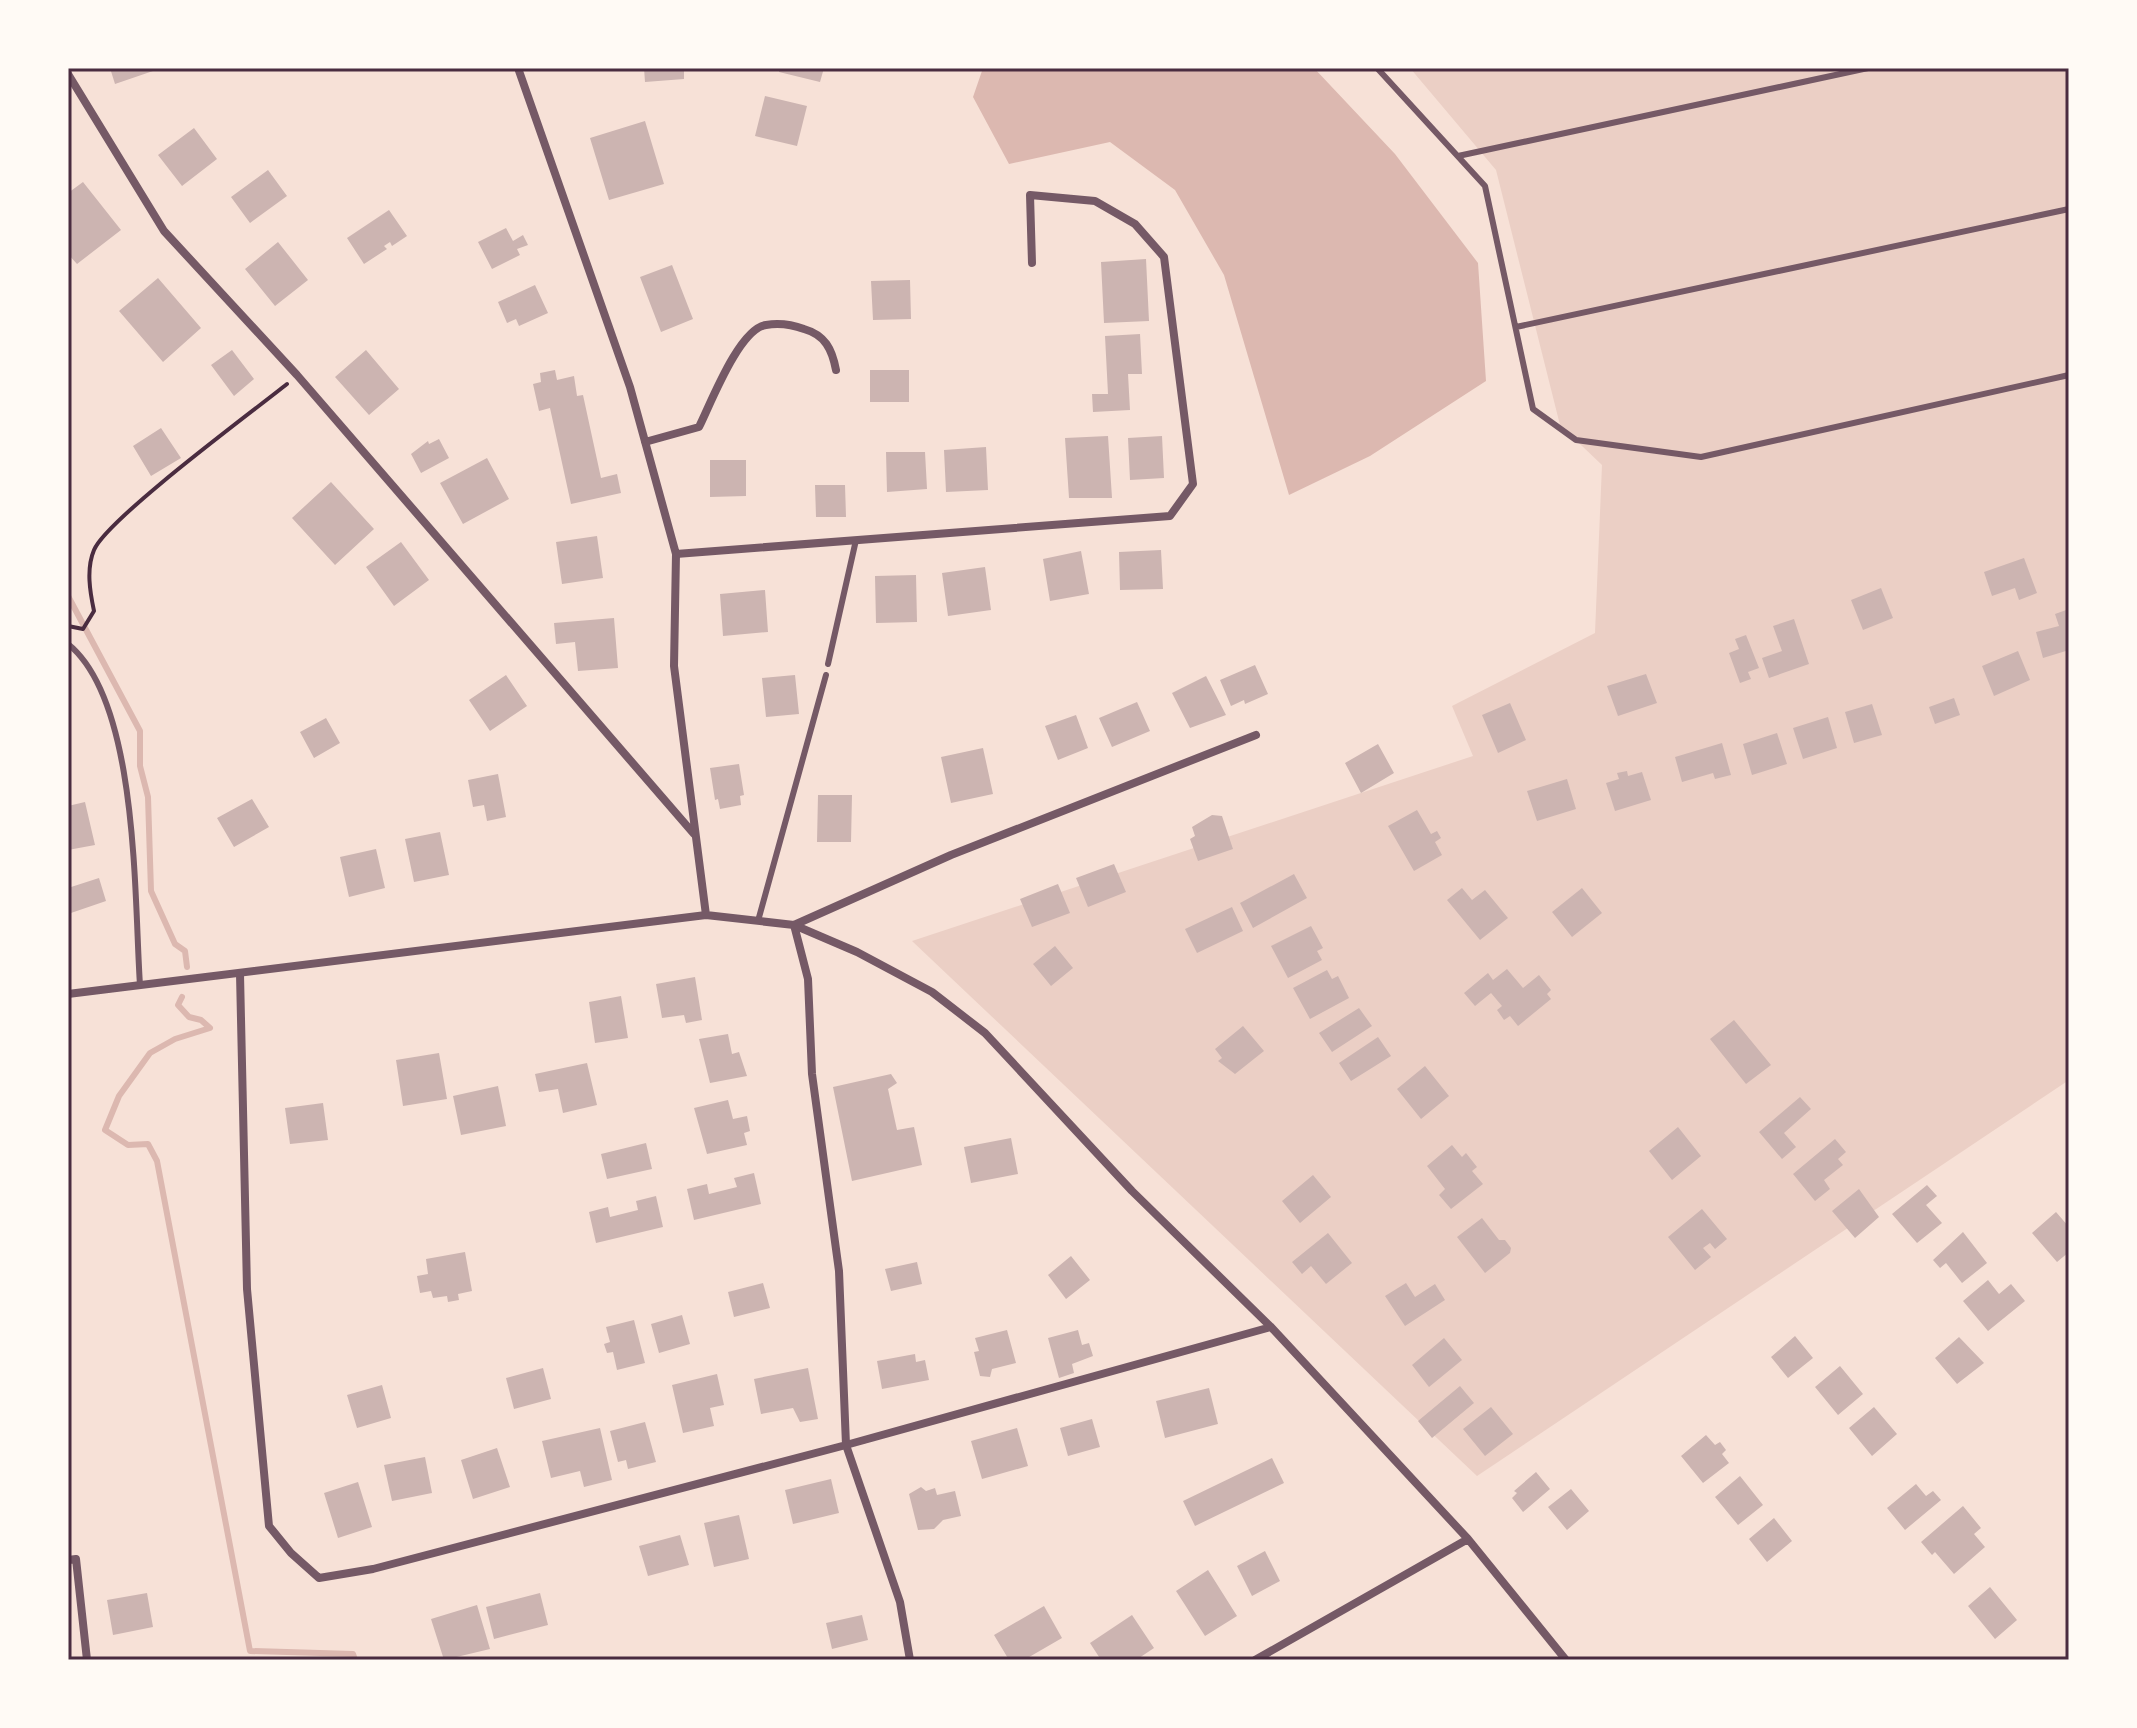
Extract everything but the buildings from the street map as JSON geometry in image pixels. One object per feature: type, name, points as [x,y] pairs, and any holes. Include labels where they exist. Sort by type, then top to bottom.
[{"type":"street","points":[[518,68],[630,387],[676,554],[674,666],[706,915]]},
{"type":"street","points":[[68,74],[164,231],[297,375],[694,834]]},
{"type":"street","points":[[676,554],[1170,516],[1193,484],[1164,257],[1135,224],[1095,201],[1030,195],[1032,263]]},
{"type":"street","points":[[645,442],[699,427],[745,337],[764,324],[793,326],[815,332],[832,350],[836,370]]},
{"type":"street","points":[[794,925],[951,855],[1256,735]]},
{"type":"street","points":[[68,994],[706,915],[794,925],[857,952],[932,992],[985,1033],[1132,1191],[1271,1327],[1468,1539],[1566,1660]]},
{"type":"street","points":[[794,925],[808,979],[812,1074],[839,1271],[846,1445],[900,1602],[910,1660]]},
{"type":"street","points":[[240,974],[247,1289],[269,1526],[291,1553],[319,1578],[373,1569],[846,1445],[1271,1327]]},
{"type":"street","points":[[1255,1660],[1468,1539]]},
{"type":"street","points":[[72,1560],[87,1660]]},
{"type":"lane","points":[[1377,68],[1485,186],[1533,409],[1576,440],[1701,457],[2069,375]]},
{"type":"lane","points":[[1458,156],[1868,68]]},
{"type":"lane","points":[[1516,327],[2069,209]]},
{"type":"lane","points":[[828,664],[856,540]]},
{"type":"lane","points":[[68,644],[88,670],[109,711],[121,749],[140,985]]},
{"type":"lane","points":[[758,921],[826,675]]},
{"type":"path","points":[[68,626],[83,629],[94,611],[88,584],[94,549],[121,518],[297,375]]},
{"type":"shaded area","points":[[983,68],[1314,68],[1395,154],[1478,263],[1486,381],[1370,456],[1289,495],[1224,275],[1175,190],[1110,142],[1009,164],[973,97]]},
{"type":"shaded area","points":[[1410,68],[2069,68],[2069,1080],[1477,1476],[912,941],[1473,756],[1452,706],[1595,633],[1602,465],[1560,425],[1496,170]]},
{"type":"waterway","points":[[68,596],[140,731],[140,766],[148,797],[151,891],[175,944],[185,951],[187,967]]},
{"type":"waterway","points":[[182,997],[178,1005],[189,1017],[201,1020],[210,1028],[175,1039],[150,1053],[119,1096],[105,1130],[128,1145],[148,1144],[157,1161],[250,1651],[353,1654],[355,1660]]}]
